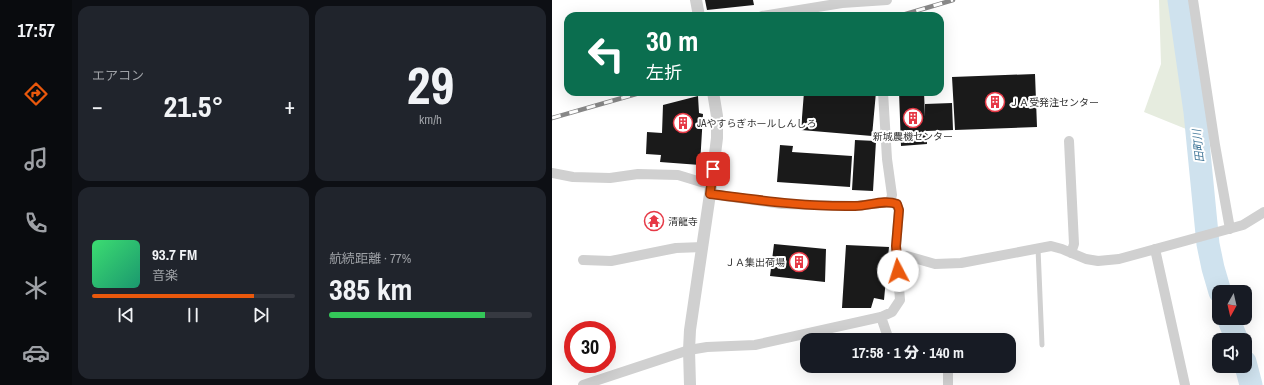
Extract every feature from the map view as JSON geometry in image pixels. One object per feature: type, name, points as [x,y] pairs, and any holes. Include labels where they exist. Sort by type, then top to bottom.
[{"type":"street","points":[[696,0],[698,12]]},
{"type":"street","points":[[787,12],[842,3],[887,0]]},
{"type":"street","points":[[1193,0],[1215,144],[1230,229]]},
{"type":"street","points":[[690,385],[690,330],[703,247],[717,138],[717,116],[714,96]]},
{"type":"street","points":[[883,96],[887,159],[892,195],[890,202]]},
{"type":"street","points":[[1069,141],[1074,244],[1071,253]]},
{"type":"street","points":[[552,173],[573,177],[610,178],[638,174],[678,175],[701,182],[711,189],[790,204],[856,206],[890,202],[897,204],[899,210],[896,257],[900,300],[892,312],[881,316],[755,345],[707,347],[689,350],[583,385]]},
{"type":"street","points":[[896,257],[907,256],[935,264],[961,263],[1051,246],[1062,248],[1086,259],[1098,261],[1119,259],[1244,225],[1264,212]]},
{"type":"street","points":[[583,260],[611,261],[676,248],[703,247]]},
{"type":"street","points":[[1155,249],[1185,385]]},
{"type":"street","points":[[881,316],[887,333]]},
{"type":"street","points":[[948,373],[948,385]]},
{"type":"lane","points":[[1038,248],[1042,345]]},
{"type":"shaded area","points":[[1159,0],[1169,0],[1191,131],[1144,112],[1161,64]]},
{"type":"building","points":[[705,0],[753,0],[754,5],[707,10]]},
{"type":"building","name":"ＪＡ受発注センター","points":[[1035,74],[1037,127],[955,130],[952,77]]},
{"type":"building","name":"JAやすらぎホールしんしろ","points":[[698,96],[699,113],[703,114],[700,165],[660,162],[661,155],[646,154],[647,132],[662,133],[663,105]]},
{"type":"building","points":[[804,96],[876,96],[872,136],[801,130]]},
{"type":"building","name":"新城農機センター","points":[[899,96],[924,96],[925,117],[925,104],[952,103],[953,130],[926,131],[927,144],[901,146]]},
{"type":"building","points":[[855,140],[876,141],[873,191],[852,190]]},
{"type":"building","points":[[780,145],[793,146],[792,152],[852,156],[850,187],[777,182]]},
{"type":"building","name":"ＪＡ集出荷場","points":[[774,244],[826,249],[825,282],[770,276]]},
{"type":"building","points":[[846,245],[889,247],[884,300],[874,298],[871,308],[842,308]]},
{"type":"waterway","name":"田町川","points":[[1179,0],[1195,112],[1208,244],[1218,285]]},
{"type":"waterway","name":"田町川","points":[[1231,325],[1234,333]]},
{"type":"waterway","name":"田町川","points":[[1248,373],[1251,385]]},
{"type":"railway","points":[[912,12],[953,0]]},
{"type":"railway","points":[[552,118],[629,96]]},
{"type":"place","name":"ＪＡ受発注センター","points":[[995,102]]},
{"type":"place","name":"新城農機センター","points":[[913,118]]},
{"type":"place","name":"JAやすらぎホールしんしろ","points":[[683,123]]},
{"type":"place","name":"清龍寺","points":[[654,221]]},
{"type":"place","name":"ＪＡ集出荷場","points":[[799,262]]},
{"type":"route","points":[[713,169],[710,194],[782,204],[856,206],[890,202],[897,204],[899,210],[896,246],[898,271]]}]
